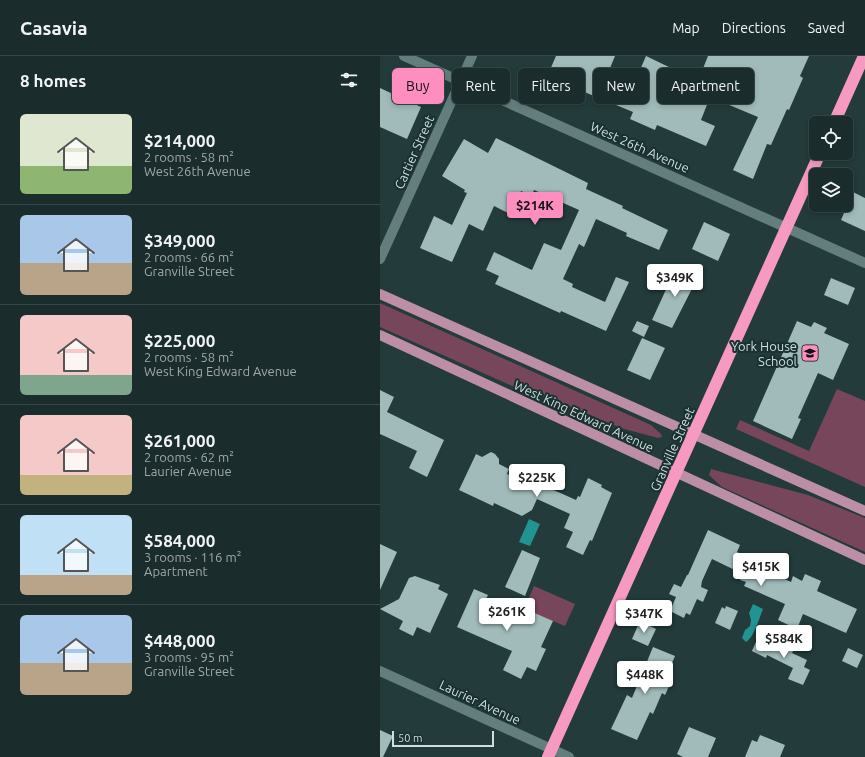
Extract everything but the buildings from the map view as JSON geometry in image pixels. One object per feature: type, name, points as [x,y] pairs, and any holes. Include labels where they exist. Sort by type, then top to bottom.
[{"type":"highway","points":[[837,116],[864,56]]},
{"type":"highway","name":"Granville Street","points":[[550,753],[677,474],[817,160]]},
{"type":"main road","points":[[380,294],[865,511]]},
{"type":"main road","name":"West King Edward Avenue","points":[[380,335],[865,560]]},
{"type":"street","name":"West 26th Avenue","points":[[404,56],[452,77]]},
{"type":"street","name":"Cartier Street","points":[[466,68],[472,56]]},
{"type":"street","name":"Cartier Street","points":[[380,259],[452,99]]},
{"type":"street","name":"West 26th Avenue","points":[[510,103],[865,263]]},
{"type":"street","name":"Laurier Avenue","points":[[380,671],[550,753],[569,757]]},
{"type":"shaded area","points":[[380,303],[651,425],[661,434],[662,437],[658,438],[621,428],[561,403],[512,386],[380,327]]},
{"type":"shaded area","points":[[837,389],[865,401],[865,487],[736,429],[740,420],[809,451]]},
{"type":"shaded area","points":[[711,469],[808,495],[865,518],[865,552],[722,487],[709,475]]},
{"type":"shaded area","points":[[534,586],[575,604],[565,626],[524,609]]},
{"type":"water","points":[[529,519],[540,524],[530,546],[519,542]]},
{"type":"water","points":[[753,604],[763,609],[754,632],[746,642],[742,638],[745,630],[750,626],[751,620],[749,613]]},
{"type":"place","name":"York House School","points":[[810,353]]}]
